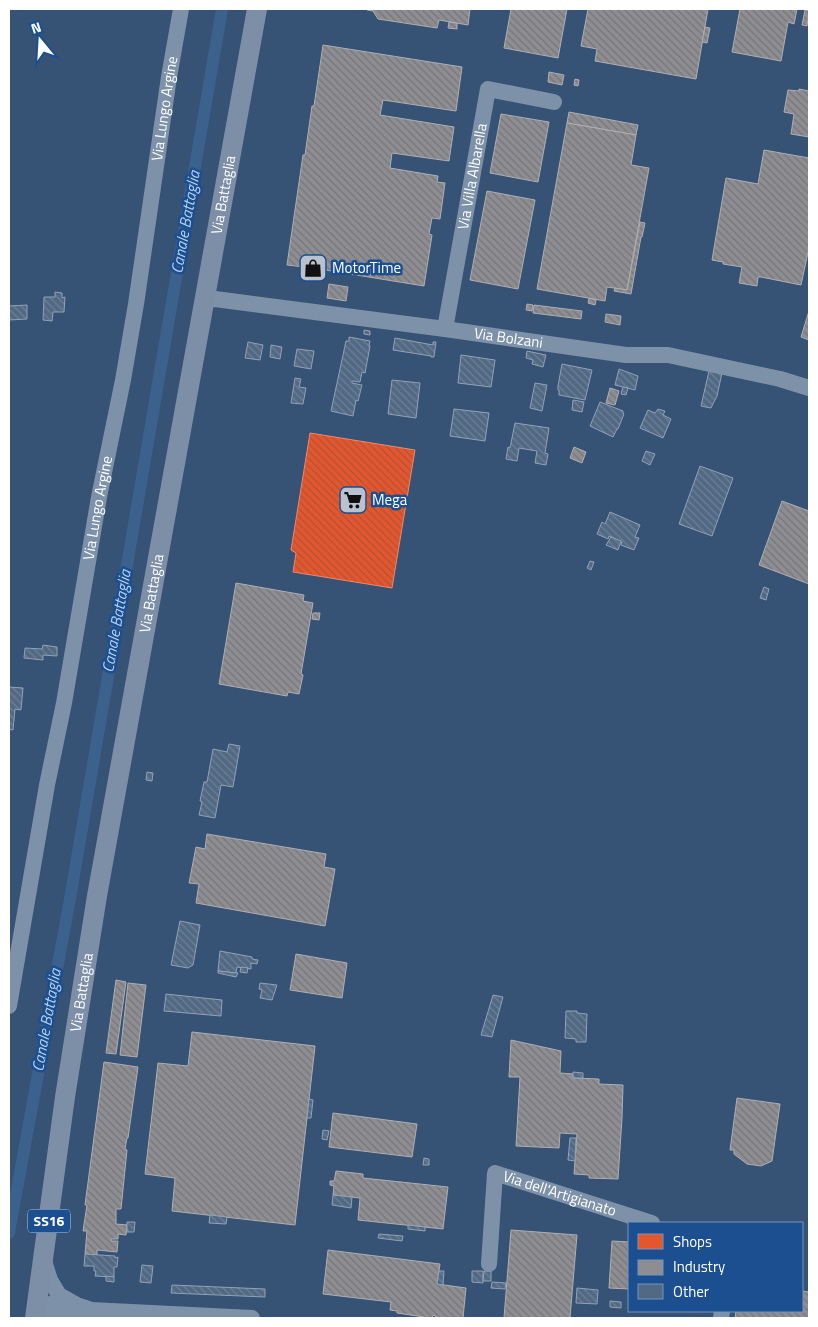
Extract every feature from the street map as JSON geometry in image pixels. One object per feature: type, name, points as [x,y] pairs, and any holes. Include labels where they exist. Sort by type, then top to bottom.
[{"type":"main road","name":"Via Battaglia","points":[[44,1260],[65,1097],[97,896],[256,9]]},
{"type":"main road","name":"SS16","points":[[36,1313],[44,1260]]},
{"type":"street","name":"Via Lungo Argine","points":[[9,1006],[99,497],[123,380],[181,9]]},
{"type":"street","name":"Via Villa Albarella","points":[[445,329],[488,89],[554,102]]},
{"type":"street","name":"Via Bolzani","points":[[205,300],[215,298],[626,355],[668,355],[780,379],[809,388]]},
{"type":"street","name":"Via dell'Artigianato","points":[[489,1264],[495,1173],[649,1222]]},
{"type":"street","points":[[44,1260],[50,1280],[72,1313]]},
{"type":"street","points":[[36,1313],[54,1315],[91,1310],[252,1318]]},
{"type":"building: Shops","name":"Mega","points":[[310,433],[415,450],[392,588],[293,572],[296,553],[291,550]]},
{"type":"building: Industry","points":[[367,9],[470,9],[468,25],[439,20],[437,28],[378,19],[373,11]]},
{"type":"building: Industry","points":[[511,9],[567,9],[558,58],[504,48]]},
{"type":"building: Industry","points":[[588,9],[708,9],[696,79],[595,61],[597,49],[581,46]]},
{"type":"building: Industry","points":[[740,9],[797,9],[794,24],[788,22],[781,61],[732,52]]},
{"type":"building: Industry","points":[[805,10],[809,11],[807,26],[802,25]]},
{"type":"building: Industry","points":[[449,22],[457,23],[457,29],[448,28]]},
{"type":"building: Industry","points":[[705,27],[710,28],[707,43],[702,42]]},
{"type":"building: Industry","points":[[323,45],[462,67],[456,111],[383,100],[380,115],[454,127],[449,161],[392,153],[390,168],[438,176],[437,182],[445,183],[440,219],[432,218],[429,234],[432,235],[424,286],[287,265],[303,155],[305,155],[312,106],[314,106]]},
{"type":"building: Industry","points":[[549,72],[564,75],[562,85],[548,82]]},
{"type":"building: Industry","points":[[575,79],[579,80],[578,86],[574,85]]},
{"type":"building: Industry","points":[[799,89],[809,91],[809,137],[791,134],[794,114],[784,112],[788,90],[799,91]]},
{"type":"building: Industry","points":[[569,112],[638,125],[636,135],[567,123]]},
{"type":"building: Industry","points":[[501,114],[549,122],[538,182],[490,173]]},
{"type":"building: Industry","points":[[567,123],[636,135],[631,165],[649,168],[627,290],[607,287],[605,301],[537,289]]},
{"type":"building: Industry","points":[[764,150],[809,158],[809,248],[801,285],[761,277],[758,277],[757,286],[739,283],[742,267],[712,260],[726,178],[758,184]]},
{"type":"building: Industry","points":[[487,191],[535,200],[518,289],[470,280]]},
{"type":"building: Industry","points":[[640,222],[645,223],[631,294],[614,291],[615,288],[627,290]]},
{"type":"building: Industry","points":[[329,284],[348,287],[346,301],[327,298]]},
{"type":"building: Industry","points":[[589,298],[596,300],[595,305],[588,303]]},
{"type":"building: Industry","points":[[527,304],[533,305],[532,311],[526,310]]},
{"type":"building: Industry","points":[[534,305],[582,311],[581,319],[533,313]]},
{"type":"building: Industry","points":[[809,311],[809,340],[801,337]]},
{"type":"building: Industry","points":[[606,314],[621,316],[620,325],[605,322]]},
{"type":"building: Industry","points":[[610,388],[619,391],[615,405],[606,403]]},
{"type":"building: Industry","points":[[574,447],[586,452],[582,463],[570,458]]},
{"type":"building: Industry","points":[[782,501],[809,511],[809,584],[759,565]]},
{"type":"building: Industry","points":[[236,583],[304,595],[303,601],[313,603],[299,694],[288,692],[287,696],[219,684]]},
{"type":"building: Industry","points":[[313,613],[320,613],[319,620],[312,619]]},
{"type":"building: Industry","points":[[207,834],[326,854],[324,867],[335,869],[325,926],[196,903],[199,884],[189,883],[196,847],[205,849]]},
{"type":"building: Industry","points":[[296,954],[347,963],[342,998],[290,990]]},
{"type":"building: Industry","points":[[116,980],[126,982],[116,1054],[106,1053]]},
{"type":"building: Industry","points":[[128,983],[146,985],[137,1057],[120,1055]]},
{"type":"building: Industry","points":[[192,1032],[315,1046],[295,1225],[172,1211],[175,1178],[145,1174],[158,1063],[188,1066]]},
{"type":"building: Industry","points":[[511,1040],[561,1051],[560,1073],[573,1074],[573,1078],[599,1079],[599,1084],[623,1085],[618,1179],[589,1178],[589,1175],[574,1174],[577,1134],[560,1133],[559,1148],[516,1146],[520,1077],[509,1077]]},
{"type":"building: Industry","points":[[104,1062],[138,1067],[125,1149],[127,1150],[121,1209],[116,1209],[116,1224],[127,1225],[126,1235],[118,1234],[118,1239],[111,1239],[111,1241],[118,1241],[117,1252],[97,1250],[97,1255],[85,1254],[87,1231],[83,1231]]},
{"type":"building: Industry","points":[[737,1098],[780,1104],[772,1161],[761,1166],[747,1164],[734,1154],[734,1150],[730,1150]]},
{"type":"building: Industry","points":[[333,1113],[417,1124],[412,1157],[329,1147]]},
{"type":"building: Industry","points":[[336,1171],[363,1174],[363,1178],[448,1187],[443,1229],[358,1220],[360,1198],[333,1195],[334,1186],[330,1185],[330,1181],[334,1181]]},
{"type":"building: Industry","points":[[511,1230],[577,1235],[570,1318],[504,1318]]},
{"type":"building: Industry","points":[[612,1241],[628,1242],[628,1289],[609,1288]]},
{"type":"building: Industry","points":[[328,1250],[440,1264],[437,1284],[466,1288],[463,1318],[443,1318],[434,1315],[431,1318],[424,1318],[390,1310],[391,1302],[323,1294]]},
{"type":"building: Industry","points":[[803,1291],[809,1292],[809,1318],[735,1318],[736,1312],[803,1312]]},
{"type":"building: Other","points":[[55,292],[62,293],[62,298],[65,297],[64,312],[53,312],[52,321],[43,320],[44,297],[55,297]]},
{"type":"building: Other","points":[[27,305],[27,319],[9,320],[9,306]]},
{"type":"building: Other","points":[[364,330],[370,331],[370,335],[364,334]]},
{"type":"building: Other","points":[[349,337],[370,341],[365,373],[362,372],[360,382],[352,381],[352,383],[362,385],[358,401],[356,400],[353,416],[331,411],[346,341],[349,341]]},
{"type":"building: Other","points":[[395,338],[433,345],[433,342],[436,342],[434,357],[393,350]]},
{"type":"building: Other","points":[[248,342],[263,345],[260,360],[245,358]]},
{"type":"building: Other","points":[[271,345],[282,347],[280,359],[270,357]]},
{"type":"building: Other","points":[[297,349],[314,351],[311,369],[294,366]]},
{"type":"building: Other","points":[[527,351],[546,355],[543,367],[532,364],[533,360],[526,358]]},
{"type":"building: Other","points":[[461,355],[495,360],[491,387],[458,383]]},
{"type":"building: Other","points":[[562,364],[592,370],[585,400],[559,395],[558,386]]},
{"type":"building: Other","points":[[619,369],[638,376],[635,390],[615,385]]},
{"type":"building: Other","points":[[709,371],[722,373],[717,396],[711,408],[701,406]]},
{"type":"building: Other","points":[[295,378],[301,379],[299,387],[306,388],[303,404],[291,403]]},
{"type":"building: Other","points":[[392,380],[420,383],[416,418],[388,414]]},
{"type":"building: Other","points":[[535,383],[547,385],[542,411],[530,408]]},
{"type":"building: Other","points":[[623,387],[628,388],[626,395],[621,394]]},
{"type":"building: Other","points":[[573,400],[584,402],[582,412],[572,410]]},
{"type":"building: Other","points":[[600,402],[623,411],[624,414],[613,437],[590,426]]},
{"type":"building: Other","points":[[454,409],[489,413],[485,441],[450,436]]},
{"type":"building: Other","points":[[658,409],[665,411],[663,415],[671,419],[663,438],[640,428],[648,410],[655,413]]},
{"type":"building: Other","points":[[515,423],[549,428],[545,453],[548,454],[546,465],[535,463],[537,451],[519,448],[517,461],[506,459]]},
{"type":"building: Other","points":[[646,451],[655,454],[650,465],[642,461]]},
{"type":"building: Other","points":[[700,466],[733,478],[712,536],[679,524]]},
{"type":"building: Other","points":[[610,512],[640,525],[635,537],[639,538],[634,550],[621,545],[622,542],[609,536],[608,539],[597,534],[602,522],[605,524]]},
{"type":"building: Other","points":[[611,537],[621,541],[618,550],[606,545]]},
{"type":"building: Other","points":[[590,561],[594,562],[591,570],[587,568]]},
{"type":"building: Other","points":[[764,587],[769,589],[766,600],[760,598]]},
{"type":"building: Other","points":[[43,645],[57,647],[57,656],[43,655],[43,660],[24,658],[25,648],[42,649]]},
{"type":"building: Other","points":[[9,687],[23,688],[21,710],[15,709],[13,730],[9,729]]},
{"type":"building: Other","points":[[229,744],[240,746],[233,787],[221,785],[215,818],[199,815],[204,782],[207,782],[213,749],[227,752]]},
{"type":"building: Other","points":[[147,772],[153,773],[152,781],[146,780]]},
{"type":"building: Other","points":[[180,921],[200,925],[193,965],[188,968],[171,965]]},
{"type":"building: Other","points":[[220,951],[252,957],[252,959],[258,960],[257,964],[251,963],[251,969],[237,967],[236,973],[218,971]]},
{"type":"building: Other","points":[[241,967],[248,968],[247,973],[240,972]]},
{"type":"building: Other","points":[[218,971],[238,973],[236,977],[218,973]]},
{"type":"building: Other","points":[[260,983],[277,985],[272,1000],[260,998],[262,990],[259,989]]},
{"type":"building: Other","points":[[166,994],[222,1000],[221,1016],[164,1011]]},
{"type":"building: Other","points":[[493,995],[503,997],[492,1037],[481,1035]]},
{"type":"building: Other","points":[[566,1011],[577,1011],[577,1013],[587,1014],[586,1042],[576,1042],[576,1039],[565,1038]]},
{"type":"building: Other","points":[[573,1072],[583,1073],[583,1078],[573,1078]]},
{"type":"building: Other","points":[[309,1099],[313,1100],[311,1118],[307,1118]]},
{"type":"building: Other","points":[[323,1130],[329,1131],[327,1140],[322,1139]]},
{"type":"building: Other","points":[[570,1138],[576,1138],[575,1161],[568,1160]]},
{"type":"building: Other","points":[[424,1158],[429,1159],[429,1165],[423,1165]]},
{"type":"building: Other","points":[[333,1195],[352,1197],[351,1208],[332,1205]]},
{"type":"building: Other","points":[[210,1215],[227,1217],[226,1224],[209,1223]]},
{"type":"building: Other","points":[[127,1222],[135,1222],[134,1232],[127,1232]]},
{"type":"building: Other","points":[[408,1225],[425,1227],[425,1231],[408,1229]]},
{"type":"building: Other","points":[[379,1234],[403,1236],[402,1241],[378,1238]]},
{"type":"building: Other","points":[[85,1254],[118,1257],[117,1267],[114,1267],[114,1277],[95,1276],[94,1266],[84,1266]]},
{"type":"building: Other","points":[[142,1265],[153,1266],[151,1283],[140,1282]]},
{"type":"building: Other","points":[[439,1271],[444,1271],[443,1285],[437,1284]]},
{"type":"building: Other","points":[[472,1271],[483,1271],[483,1283],[472,1282]]},
{"type":"building: Other","points":[[484,1271],[491,1271],[491,1281],[483,1281]]},
{"type":"building: Other","points":[[106,1276],[114,1277],[114,1282],[106,1281]]},
{"type":"building: Other","points":[[492,1282],[506,1283],[505,1289],[491,1288]]},
{"type":"building: Other","points":[[172,1285],[265,1289],[265,1297],[171,1293]]},
{"type":"building: Other","points":[[577,1288],[598,1290],[597,1304],[576,1303]]},
{"type":"building: Other","points":[[610,1301],[621,1302],[621,1308],[610,1307]]},
{"type":"waterway","name":"Canale Battaglia","points":[[9,1233],[71,893],[222,9]]},
{"type":"place","name":"MotorTime","points":[[313,268]]},
{"type":"place","name":"Mega","points":[[353,500]]}]
